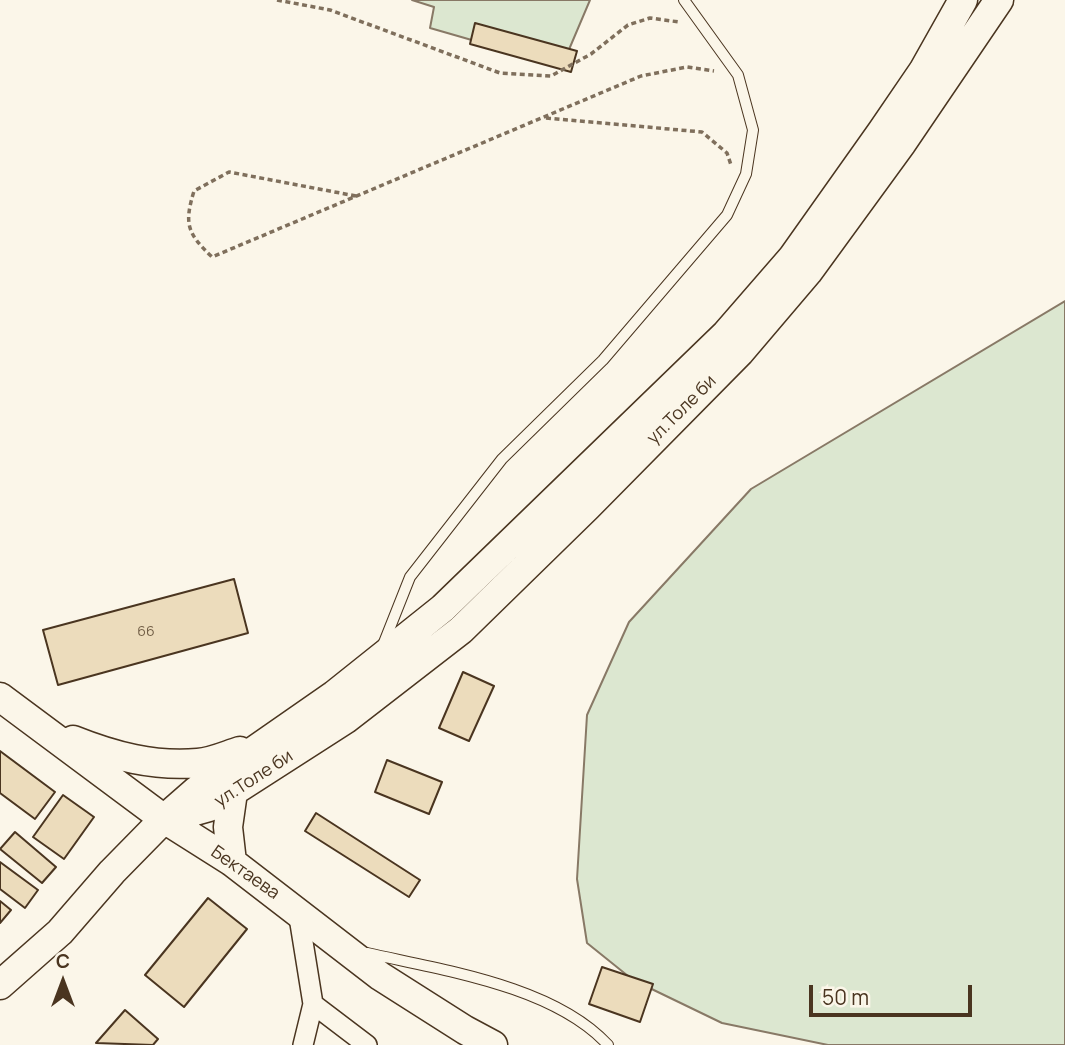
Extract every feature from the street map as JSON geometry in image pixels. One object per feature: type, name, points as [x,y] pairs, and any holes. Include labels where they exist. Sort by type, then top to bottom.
[{"type":"main road","name":"ул.Толе би","points":[[164,819],[197,791],[334,695],[443,608],[734,324],[792,258],[875,142],[923,71],[962,0]]},
{"type":"main road","name":"ул.Толе би","points":[[164,819],[209,807],[233,792],[346,719],[461,630],[740,352],[808,272],[902,143],[999,0]]},
{"type":"main road","name":"Бектаева","points":[[0,697],[164,819],[232,862],[390,983],[493,1045]]},
{"type":"main road","points":[[41,728],[112,755],[156,763],[200,763],[263,744]]},
{"type":"main road","points":[[232,862],[228,827],[233,792]]},
{"type":"main road","points":[[0,985],[60,932],[112,872],[164,819]]},
{"type":"street","points":[[298,911],[313,1004],[307,1042]]},
{"type":"street","points":[[313,1004],[367,1045]]},
{"type":"lane","points":[[377,661],[410,577],[502,459],[603,360],[727,215],[746,174],[753,130],[738,75],[684,0]]},
{"type":"lane","points":[[342,948],[495,984],[551,1004],[598,1035],[608,1045]]},
{"type":"path","points":[[277,0],[330,10],[500,73],[551,76],[591,54],[628,25],[650,18],[673,19],[709,34]]},
{"type":"path","points":[[356,196],[229,172],[194,191],[187,215],[194,240],[212,257],[641,76],[687,67],[712,69],[743,92]]},
{"type":"path","points":[[544,117],[702,132],[727,153],[739,187]]},
{"type":"green space","points":[[412,0],[590,0],[562,66],[430,28],[434,7]]},
{"type":"green space","points":[[1065,301],[1065,1045],[828,1045],[722,1023],[633,980],[587,943],[577,879],[587,715],[629,622],[751,489]]},
{"type":"building","points":[[475,23],[577,51],[571,72],[470,44]]},
{"type":"building","points":[[234,579],[248,633],[58,685],[43,630]]},
{"type":"building","points":[[463,672],[494,686],[469,741],[439,728]]},
{"type":"building","points":[[0,751],[55,792],[35,819],[0,793]]},
{"type":"building","points":[[387,760],[442,782],[429,814],[375,792]]},
{"type":"building","points":[[63,795],[94,817],[64,859],[33,837]]},
{"type":"building","points":[[316,813],[420,880],[409,897],[305,831]]},
{"type":"building","points":[[15,832],[56,867],[42,883],[0,849]]},
{"type":"building","points":[[0,862],[38,890],[25,908],[0,889]]},
{"type":"building","points":[[208,898],[247,929],[184,1007],[145,975]]},
{"type":"building","points":[[0,901],[11,910],[0,923]]},
{"type":"building","points":[[602,967],[653,984],[640,1022],[589,1004]]},
{"type":"building","points":[[125,1010],[158,1039],[153,1045],[96,1043]]}]
